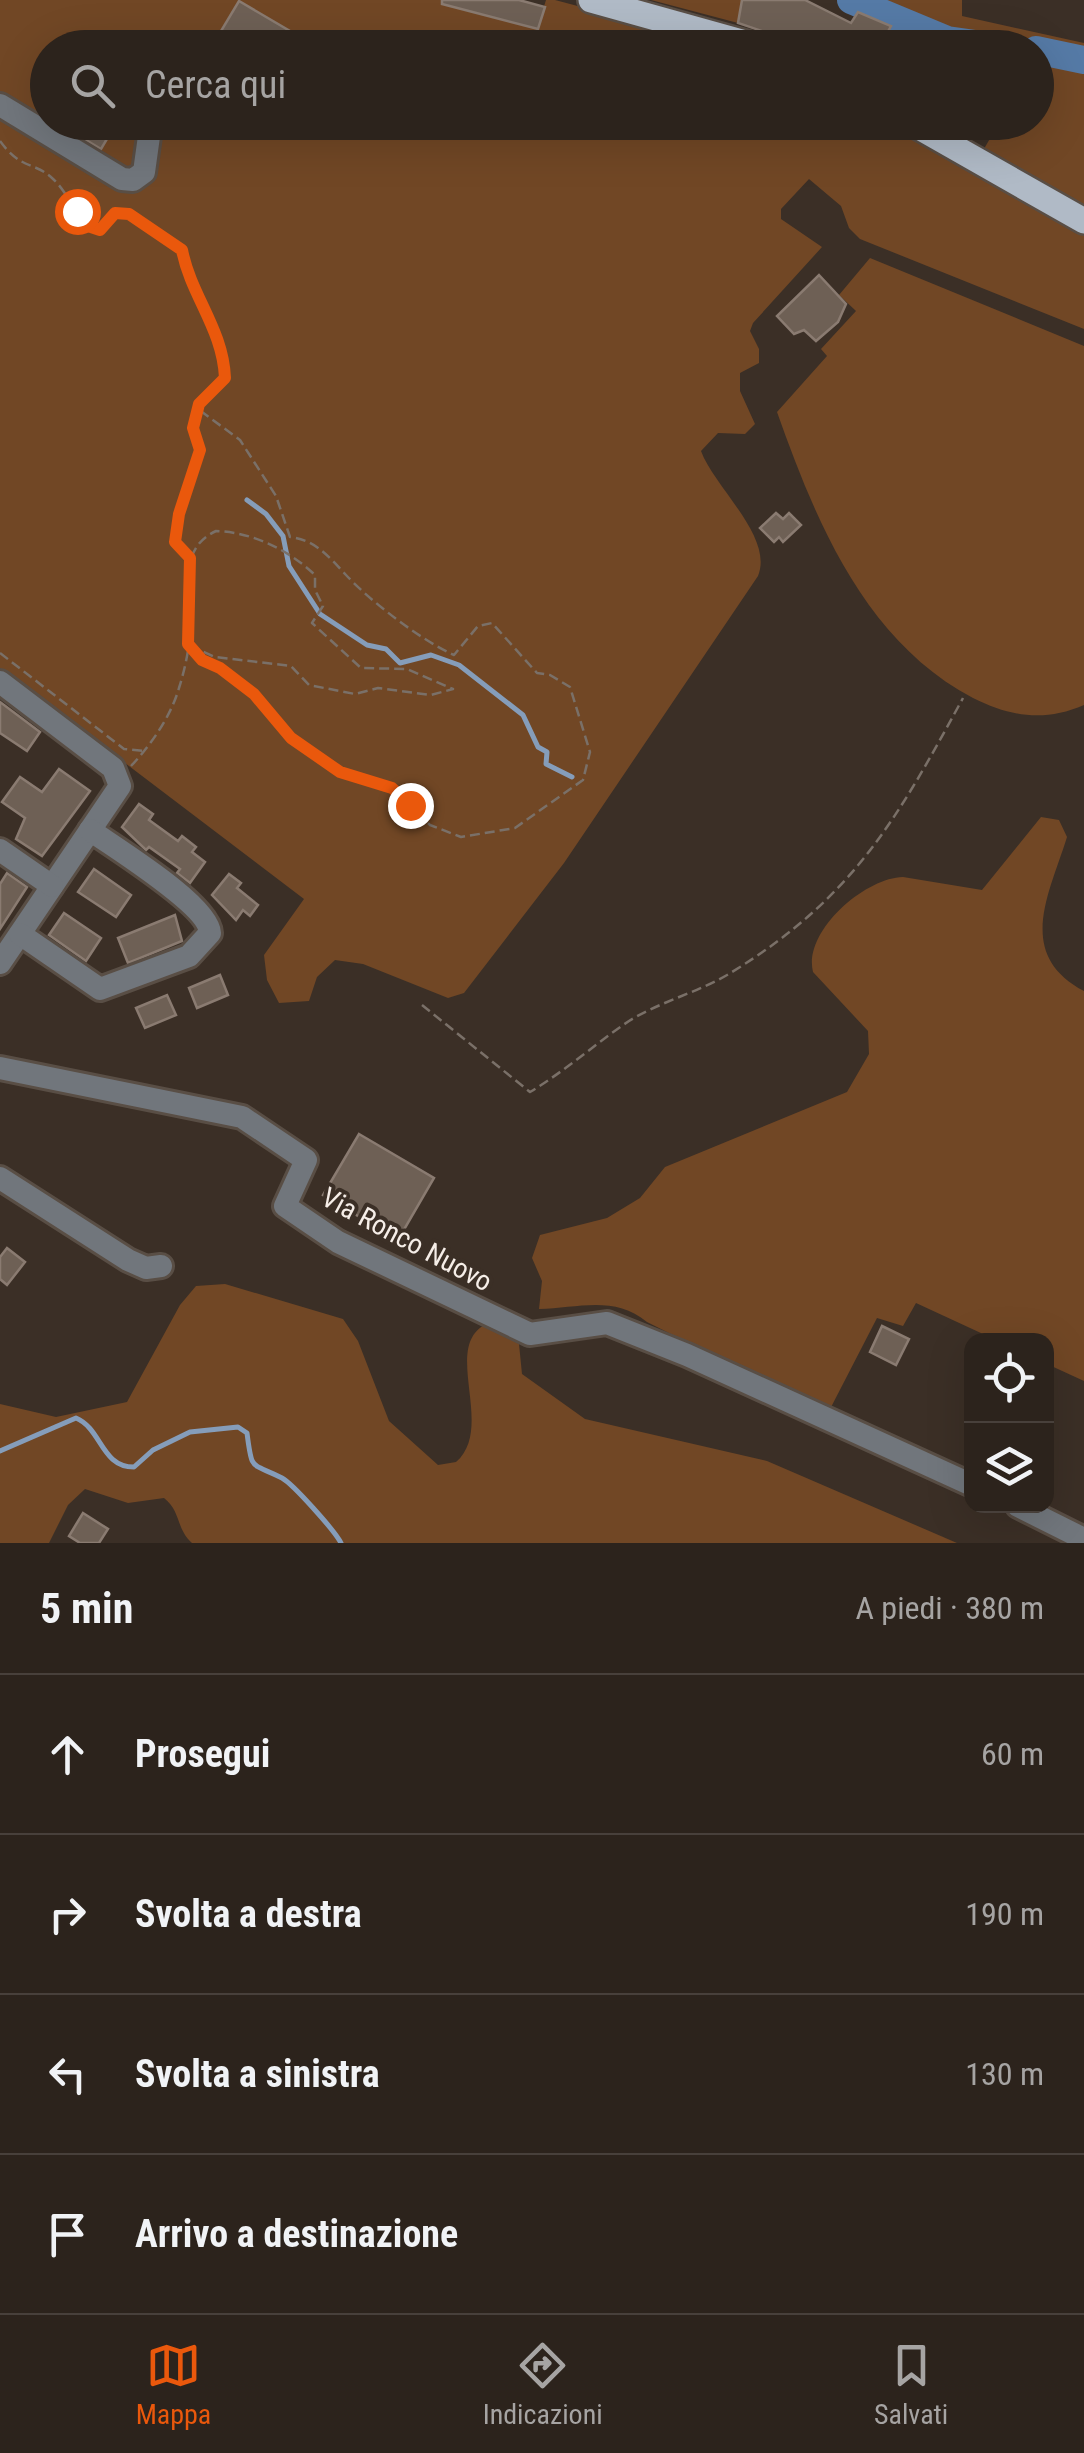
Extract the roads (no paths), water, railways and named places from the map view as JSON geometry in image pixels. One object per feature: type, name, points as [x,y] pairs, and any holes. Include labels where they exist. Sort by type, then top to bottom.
[{"type":"main road","points":[[590,0],[698,30]]},
{"type":"main road","points":[[941,140],[1084,222]]},
{"type":"street","points":[[0,105],[30,123]]},
{"type":"street","points":[[58,140],[122,178],[134,180],[144,172],[148,140]]},
{"type":"street","points":[[0,682],[113,768],[120,782],[1,958]]},
{"type":"street","points":[[20,934],[100,988],[186,958],[208,937],[210,924],[180,895],[90,830]]},
{"type":"street","points":[[0,850],[52,886]]},
{"type":"street","name":"Via Ronco Nuovo","points":[[0,1068],[242,1118],[306,1160],[285,1206],[338,1242],[530,1334],[607,1324],[964,1482]]},
{"type":"street","points":[[0,1178],[128,1260],[146,1268],[161,1266]]},
{"type":"street","points":[[1032,1513],[1084,1540]]},
{"type":"waterway","points":[[851,0],[923,30]]},
{"type":"waterway","points":[[1054,54],[1084,60]]},
{"type":"waterway","points":[[247,500],[266,514],[283,536],[289,566],[320,614],[367,645],[386,649],[400,663],[431,655],[459,665],[523,715],[538,747],[547,752],[546,764],[572,777]]},
{"type":"waterway","points":[[0,1451],[76,1418],[85,1423],[115,1461],[134,1467],[153,1450],[190,1432],[238,1427],[247,1433],[252,1461],[287,1482],[341,1543]]}]
